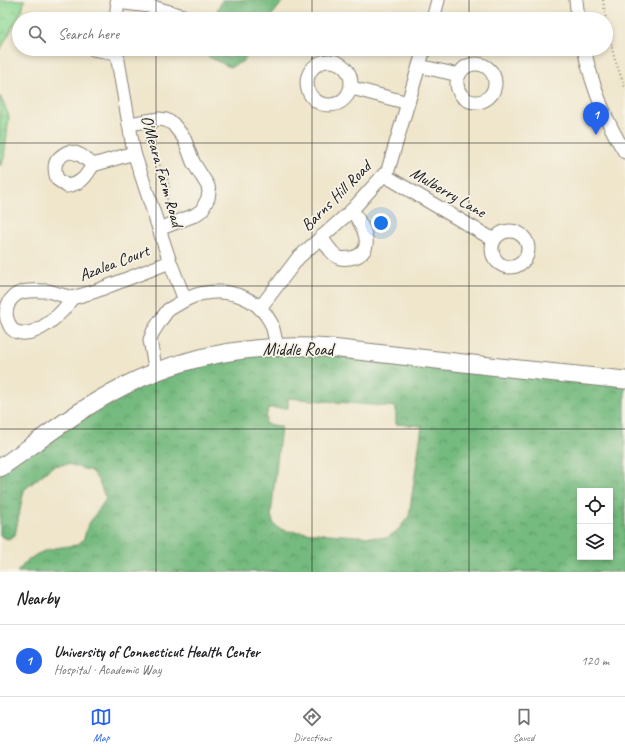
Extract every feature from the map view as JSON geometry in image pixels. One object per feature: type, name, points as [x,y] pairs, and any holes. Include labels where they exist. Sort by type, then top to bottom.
[{"type":"street","points":[[435,12],[438,0]]},
{"type":"street","points":[[576,0],[577,12]]},
{"type":"street","points":[[117,12],[118,1],[149,6],[169,12]]},
{"type":"street","name":"O'Meara Farm Road","points":[[117,56],[134,153],[161,228],[170,262],[185,300]]},
{"type":"street","name":"Barns Hill Road","points":[[260,308],[298,258],[352,210],[388,170],[422,56]]},
{"type":"street","points":[[586,56],[591,77],[601,104],[625,152]]},
{"type":"street","points":[[419,66],[459,75]]},
{"type":"street","points":[[352,88],[408,103]]},
{"type":"street","points":[[129,126],[159,119],[166,120],[173,124],[184,138],[193,162],[208,186],[208,198],[202,210],[194,215],[161,228]]},
{"type":"street","points":[[93,165],[134,153]]},
{"type":"street","name":"Mulberry Lane","points":[[384,175],[494,240]]},
{"type":"street","points":[[321,237],[331,250],[340,258],[350,258],[357,256],[362,252],[366,246],[365,230],[352,210]]},
{"type":"street","name":"Azalea Court","points":[[72,298],[67,308],[47,324],[32,332],[26,334],[16,332],[7,320],[6,308],[11,298],[22,292],[48,291],[72,298],[96,291],[170,262]]},
{"type":"street","points":[[156,372],[150,340],[153,332],[168,310],[185,300],[204,293],[222,292],[240,295],[251,301],[260,308],[272,324],[277,346]]},
{"type":"street","name":"Middle Road","points":[[0,468],[101,399],[124,386],[181,363],[211,355],[244,349],[277,346],[331,348],[625,380]]},
{"type":"path","points":[[603,0],[605,12]]},
{"type":"path","points":[[613,52],[625,88]]},
{"type":"path","points":[[129,126],[142,135],[167,177],[168,193],[161,228]]},
{"type":"green space","points":[[0,0],[25,0],[21,12],[12,12],[12,28],[0,50]]},
{"type":"green space","points":[[222,0],[284,0],[275,12],[216,12]]},
{"type":"green space","points":[[207,56],[247,56],[244,61],[230,67]]},
{"type":"green space","points":[[0,96],[9,116],[4,158],[0,166]]},
{"type":"green space","points":[[244,349],[625,380],[625,572],[17,572],[28,560],[41,552],[66,546],[78,545],[84,538],[88,525],[106,499],[98,480],[91,471],[68,464],[53,466],[24,490],[15,535],[8,539],[0,536],[0,468],[101,399]],"holes":[[[288,398],[396,407],[396,424],[422,426],[409,516],[397,531],[387,538],[286,531],[276,526],[271,515],[281,426],[265,424],[268,408],[288,408]]]},
{"type":"place","name":"University of Connecticut Health Center","points":[[596,135]]}]
